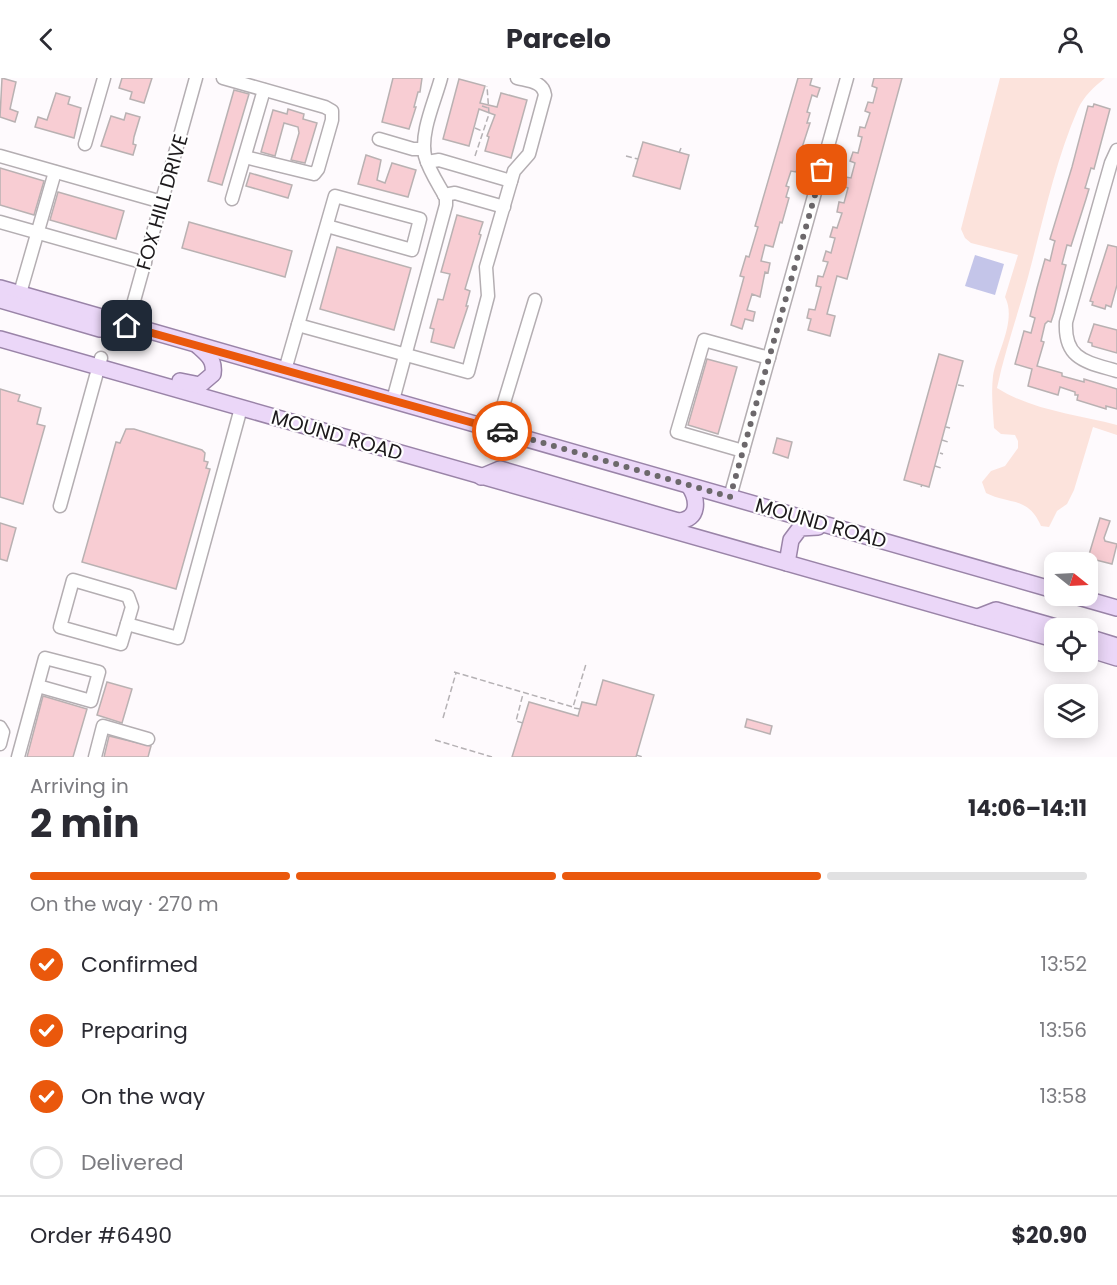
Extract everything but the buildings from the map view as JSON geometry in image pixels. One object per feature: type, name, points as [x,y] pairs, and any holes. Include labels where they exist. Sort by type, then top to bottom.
[{"type":"main road","points":[[0,288],[18,300]]},
{"type":"main road","points":[[0,300],[18,300]]},
{"type":"main road","name":"MOUND ROAD","points":[[18,300],[100,329],[127,326],[198,345],[1044,587]]},
{"type":"main road","name":"MOUND ROAD","points":[[0,338],[99,362],[241,408],[1044,636]]},
{"type":"main road","points":[[99,362],[200,385],[213,374],[214,365],[210,357],[198,345]]},
{"type":"main road","points":[[481,477],[500,469],[678,521],[685,521],[694,514],[696,508],[697,499],[689,486]]},
{"type":"main road","points":[[787,563],[791,540],[800,528],[830,526]]},
{"type":"main road","points":[[1098,603],[1117,608]]},
{"type":"main road","points":[[978,617],[996,610],[1044,624]]},
{"type":"main road","points":[[1098,640],[1117,645]]},
{"type":"main road","points":[[1098,652],[1117,658]]},
{"type":"street","points":[[85,144],[104,78]]},
{"type":"street","name":"FOX HILL DRIVE","points":[[127,326],[196,78]]},
{"type":"street","points":[[223,78],[325,106],[332,111],[332,120],[318,169],[314,174],[245,157]]},
{"type":"street","points":[[393,400],[446,205],[424,149],[426,132],[441,78]]},
{"type":"street","points":[[298,325],[468,372],[488,296],[486,267],[515,169],[528,154],[545,95],[539,84],[517,78]]},
{"type":"street","points":[[730,497],[847,78]]},
{"type":"street","points":[[232,199],[264,90]]},
{"type":"street","points":[[379,139],[413,149],[424,149]]},
{"type":"street","points":[[1117,150],[1111,163],[1066,322],[1066,334],[1073,353],[1081,360],[1117,371]]},
{"type":"street","points":[[0,156],[162,202]]},
{"type":"street","points":[[428,162],[439,160],[511,181]]},
{"type":"street","points":[[18,300],[55,172]]},
{"type":"street","points":[[444,195],[455,193],[504,207]]},
{"type":"street","points":[[285,370],[335,196],[420,219],[411,250],[327,226]]},
{"type":"street","points":[[0,222],[145,263]]},
{"type":"street","points":[[496,429],[535,300]]},
{"type":"street","points":[[743,451],[677,432],[704,340],[769,358]]},
{"type":"street","points":[[60,506],[99,362]]},
{"type":"street","points":[[127,624],[178,638],[241,408]]},
{"type":"street","points":[[73,580],[128,596],[132,607],[127,624],[121,644],[60,627],[73,580]]},
{"type":"street","points":[[18,757],[45,658],[99,672],[91,701],[38,686]]},
{"type":"street","points":[[95,757],[103,726],[147,739]]},
{"type":"street","points":[[0,727],[3,732],[0,744]]},
{"type":"path","points":[[475,156],[489,109],[487,86]]},
{"type":"path","points":[[482,106],[494,111]]},
{"type":"path","points":[[476,128],[488,132]]},
{"type":"path","points":[[680,153],[681,148]]},
{"type":"path","points":[[626,156],[638,159]]},
{"type":"path","points":[[958,385],[964,386]]},
{"type":"path","points":[[946,427],[950,428]]},
{"type":"path","points":[[942,440],[948,442]]},
{"type":"path","points":[[935,466],[941,468]]},
{"type":"path","points":[[573,707],[586,664]]},
{"type":"path","points":[[443,718],[455,672],[580,709]]},
{"type":"path","points":[[523,723],[516,721],[524,693]]},
{"type":"path","points":[[439,737],[436,741],[492,757]]},
{"type":"path","points":[[444,743],[445,739]]},
{"type":"path","points":[[636,755],[643,757]]},
{"type":"shaded area","points":[[1000,78],[1105,78],[1080,104],[1070,129],[1050,192],[997,388],[1040,407],[1117,425],[1117,435],[1093,427],[1074,490],[1067,504],[1057,511],[1049,527],[1041,526],[1036,516],[1024,506],[986,493],[982,482],[991,471],[1005,466],[1018,448],[1015,435],[1001,434],[994,428],[992,389],[995,367],[1008,326],[1008,306],[1005,297],[1018,255],[971,243],[965,238],[961,229]]},
{"type":"water","points":[[975,255],[1004,264],[995,295],[965,286]]},
{"type":"way so far","points":[[502,431],[730,497],[822,170]]},
{"type":"route","points":[[127,326],[502,431]]}]
